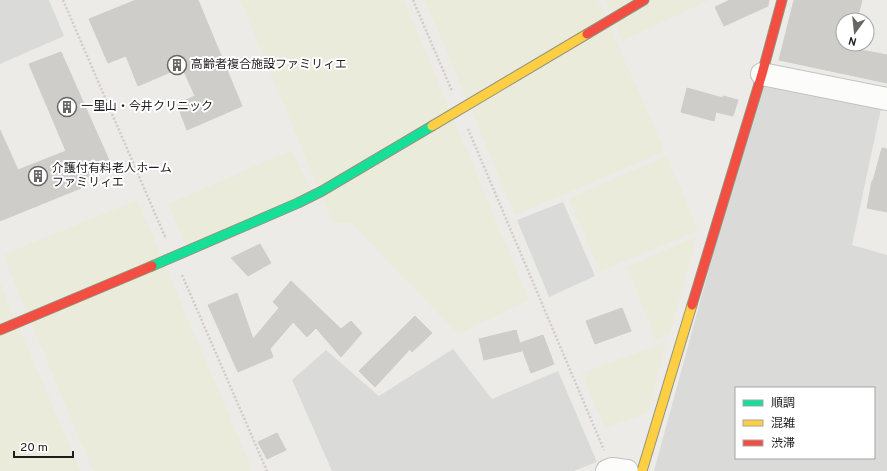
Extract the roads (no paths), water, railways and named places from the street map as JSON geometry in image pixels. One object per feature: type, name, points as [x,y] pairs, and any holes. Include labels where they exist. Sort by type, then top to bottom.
[{"type":"street","points":[[0,330],[174,257],[322,191],[644,0]]},
{"type":"street","points":[[642,471],[762,74],[782,0]]},
{"type":"street","points":[[762,74],[887,99]]},
{"type":"place","name":"高齢者複合施設ファミリィエ","points":[[177,65]]},
{"type":"place","name":"一里山・今井クリニック","points":[[67,107]]},
{"type":"place","name":"介護付有料老人ホーム ファミリィエ","points":[[38,176]]}]
